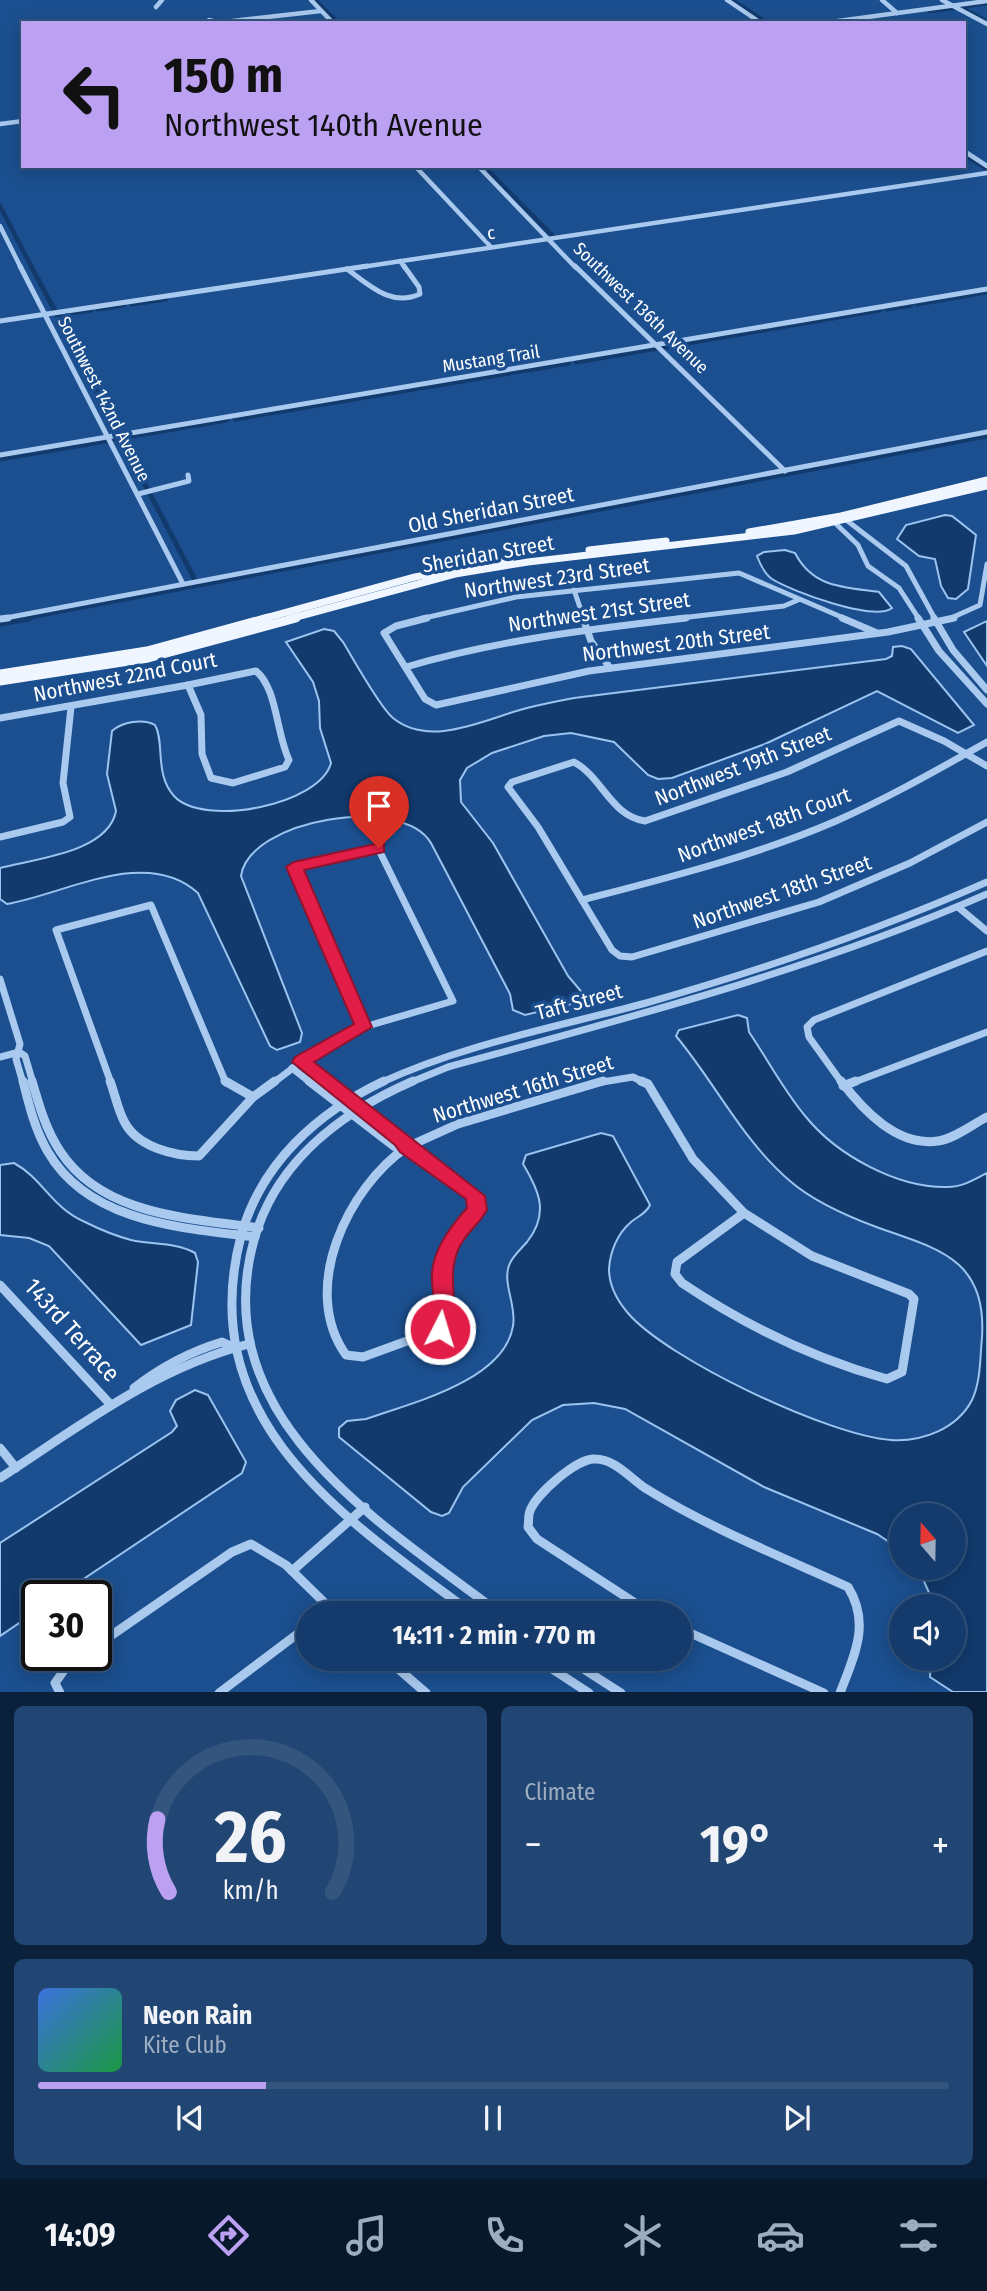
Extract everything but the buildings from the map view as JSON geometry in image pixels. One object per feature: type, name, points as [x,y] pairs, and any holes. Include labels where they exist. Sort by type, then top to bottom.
[{"type":"main road","name":"Sheridan Street","points":[[0,674],[146,651],[451,569],[527,557],[838,520],[987,480]]},
{"type":"main road","name":"Sheridan Street","points":[[0,681],[148,658],[465,573],[743,539],[987,486]]},
{"type":"street","points":[[156,7],[162,0]]},
{"type":"street","points":[[311,0],[331,21]]},
{"type":"street","points":[[727,0],[758,21]]},
{"type":"street","points":[[882,0],[897,13]]},
{"type":"street","points":[[942,0],[987,24]]},
{"type":"street","points":[[838,21],[987,1]]},
{"type":"street","points":[[233,21],[321,11]]},
{"type":"street","points":[[0,124],[21,121]]},
{"type":"street","points":[[966,152],[987,166]]},
{"type":"street","points":[[417,168],[491,247]]},
{"type":"street","name":"Southwest 136th Avenue","points":[[480,168],[551,238],[591,283],[659,345],[785,471]]},
{"type":"street","name":"c","points":[[0,321],[401,263],[491,247],[987,173]]},
{"type":"street","name":"Southwest 142nd Avenue","points":[[0,226],[183,584]]},
{"type":"street","points":[[349,270],[391,299],[414,298],[420,294],[419,287],[401,263]]},
{"type":"street","name":"Mustang Trail","points":[[0,455],[987,289]]},
{"type":"street","name":"Old Sheridan Street","points":[[0,619],[987,432]]},
{"type":"street","points":[[138,494],[189,481],[188,475]]},
{"type":"street","points":[[838,520],[907,565],[953,650],[987,690]]},
{"type":"street","points":[[838,520],[868,566],[899,588],[939,652],[987,704]]},
{"type":"street","points":[[858,547],[879,547]]},
{"type":"street","points":[[923,624],[968,614],[980,605],[987,564]]},
{"type":"street","name":"Northwest 23rd Street","points":[[407,667],[384,633],[396,625],[516,597],[739,573],[797,600]]},
{"type":"street","points":[[899,588],[914,581]]},
{"type":"street","points":[[573,590],[591,641],[610,668]]},
{"type":"street","points":[[797,600],[877,633]]},
{"type":"street","name":"Northwest 21st Street","points":[[407,667],[508,640],[784,606],[797,600]]},
{"type":"street","name":"Northwest 20th Street","points":[[407,667],[425,699],[436,705],[551,676],[877,633],[923,624]]},
{"type":"street","name":"Northwest 22nd Court","points":[[0,718],[71,707],[256,670],[264,676],[274,698],[277,732],[289,760],[285,767],[233,783],[211,778],[202,754],[201,715],[188,685]]},
{"type":"street","points":[[0,837],[63,822],[70,817],[63,783],[71,707]]},
{"type":"street","name":"Northwest 19th Street","points":[[582,900],[538,827],[508,787],[512,782],[574,762],[583,765],[625,816],[637,822],[713,800],[787,772],[899,721],[967,753]]},
{"type":"street","name":"Northwest 18th Court","points":[[582,900],[691,872],[812,831],[870,806],[987,742]]},
{"type":"street","points":[[967,753],[987,766]]},
{"type":"street","name":"Northwest 18th Street","points":[[582,900],[612,950],[620,956],[632,957],[698,940],[820,901],[910,863],[987,822]]},
{"type":"street","points":[[253,1097],[227,1084],[219,1072],[151,905],[56,930],[126,1125],[146,1144],[180,1157],[198,1156],[253,1097],[301,1062],[364,1027],[453,1001],[379,848],[294,867],[364,1027]]},
{"type":"street","name":"Taft Street","points":[[456,1601],[389,1551],[291,1459],[268,1429],[249,1397],[233,1347],[229,1302],[242,1231],[253,1204],[286,1153],[318,1120],[348,1099],[383,1080],[437,1059],[801,958],[889,926],[987,882]]},
{"type":"street","name":"Taft Street","points":[[483,1601],[401,1540],[304,1449],[262,1389],[249,1344],[242,1296],[245,1267],[257,1233],[283,1182],[298,1160],[330,1128],[359,1108],[394,1088],[448,1067],[813,966],[901,933],[987,894]]},
{"type":"street","points":[[950,900],[987,931]]},
{"type":"street","points":[[987,951],[881,996],[814,1020],[807,1027],[809,1037],[843,1086],[874,1118],[903,1134],[932,1143],[987,1117]]},
{"type":"street","points":[[0,979],[20,1044],[16,1059],[44,1144],[57,1166],[81,1189],[106,1205],[141,1217],[257,1233]]},
{"type":"street","points":[[843,1086],[987,1032]]},
{"type":"street","points":[[0,1057],[19,1052]]},
{"type":"street","points":[[301,1062],[402,1140],[407,1147]]},
{"type":"street","points":[[292,1068],[395,1147],[407,1147]]},
{"type":"street","name":"Northwest 16th Street","points":[[407,1147],[475,1196],[478,1203],[477,1210],[458,1230],[448,1249],[441,1277],[446,1318],[440,1329],[363,1357],[346,1355],[337,1344],[329,1308],[331,1257],[344,1220],[368,1182],[407,1147],[469,1121],[626,1077],[639,1079],[648,1084],[693,1159],[744,1213]]},
{"type":"street","points":[[744,1213],[812,1256],[909,1294],[914,1299],[902,1372],[887,1379],[833,1365],[754,1330],[682,1283],[676,1274],[677,1262],[744,1213]]},
{"type":"street","name":"143rd Terrace","points":[[0,1285],[111,1405]]},
{"type":"street","points":[[0,1478],[126,1396],[184,1366],[233,1347],[249,1344]]},
{"type":"street","points":[[0,1448],[16,1468]]},
{"type":"street","points":[[629,1601],[537,1539],[528,1527],[530,1510],[575,1464],[592,1458],[606,1460],[645,1487],[709,1524],[848,1587],[857,1599],[863,1615],[859,1640],[840,1692]]},
{"type":"street","points":[[292,1571],[365,1507]]},
{"type":"street","points":[[112,1635],[232,1552],[251,1544],[264,1548],[292,1571],[320,1601]]},
{"type":"street","points":[[692,1634],[824,1692]]},
{"type":"street","points":[[219,1692],[296,1635]]},
{"type":"street","points":[[57,1688],[65,1671]]},
{"type":"street","points":[[399,1671],[418,1690]]},
{"type":"street","points":[[556,1671],[589,1692]]},
{"type":"street","points":[[588,1671],[621,1692]]},
{"type":"water","points":[[945,515],[952,516],[976,535],[968,589],[956,599],[948,598],[941,586],[935,559],[919,556],[897,539],[906,525]]},
{"type":"water","points":[[785,550],[795,553],[802,565],[820,579],[842,587],[879,592],[892,608],[868,611],[851,608],[796,591],[772,579],[757,556],[764,552]]},
{"type":"water","points":[[987,621],[987,666],[964,632]]},
{"type":"water","points":[[324,629],[334,631],[343,642],[387,712],[408,727],[424,731],[459,728],[527,708],[574,698],[886,659],[892,656],[893,647],[902,646],[911,649],[974,725],[958,733],[877,691],[765,744],[672,778],[658,779],[648,775],[614,742],[571,733],[544,736],[492,753],[467,768],[460,780],[461,802],[493,843],[568,976],[585,996],[579,1002],[525,1015],[513,1010],[510,994],[431,843],[415,828],[390,819],[360,817],[328,820],[297,828],[270,840],[250,856],[241,876],[302,1033],[300,1042],[277,1050],[270,1046],[198,893],[177,880],[154,873],[130,873],[105,877],[7,904],[0,899],[0,868],[67,852],[99,836],[110,825],[116,811],[107,774],[112,731],[127,723],[139,721],[155,725],[164,778],[174,796],[189,805],[209,810],[234,811],[284,800],[306,790],[322,778],[331,763],[320,728],[319,701],[313,682],[286,642]]},
{"type":"water","points":[[738,1015],[747,1018],[749,1032],[806,1117],[834,1144],[869,1167],[908,1182],[947,1187],[968,1183],[987,1173],[987,1692],[953,1692],[930,1677],[930,1671],[966,1671],[966,1594],[930,1594],[923,1580],[966,1580],[966,1503],[889,1503],[889,1542],[877,1534],[764,1487],[625,1409],[594,1403],[563,1405],[532,1420],[463,1487],[449,1513],[442,1516],[431,1512],[339,1437],[339,1428],[347,1421],[366,1419],[430,1397],[474,1375],[493,1361],[506,1345],[513,1326],[507,1278],[510,1263],[534,1232],[540,1212],[538,1194],[523,1164],[526,1155],[601,1133],[613,1136],[650,1205],[626,1226],[613,1249],[609,1269],[612,1286],[620,1302],[647,1331],[676,1351],[751,1392],[830,1425],[864,1435],[891,1440],[915,1439],[938,1432],[965,1410],[975,1393],[979,1377],[982,1337],[981,1311],[976,1290],[967,1274],[955,1261],[939,1251],[856,1219],[799,1189],[773,1165],[743,1130],[676,1036],[679,1030]]},
{"type":"water","points":[[14,1163],[33,1177],[64,1209],[85,1222],[131,1240],[172,1245],[195,1253],[198,1262],[191,1325],[141,1345],[49,1246],[29,1238],[0,1235],[0,1165]]},
{"type":"water","points":[[195,1390],[208,1395],[246,1462],[242,1473],[82,1580],[21,1580],[21,1622],[0,1636],[0,1543],[172,1432],[177,1426],[170,1411],[176,1400]]},
{"type":"waterway","points":[[315,0],[336,21]]},
{"type":"waterway","points":[[732,0],[764,21]]},
{"type":"waterway","points":[[961,7],[987,3]]},
{"type":"waterway","points":[[960,7],[984,20]]},
{"type":"waterway","points":[[930,11],[955,8]]},
{"type":"waterway","points":[[966,155],[987,169]]},
{"type":"waterway","points":[[489,172],[553,236]]},
{"type":"waterway","points":[[0,206],[32,268]]},
{"type":"waterway","points":[[31,266],[55,311]]},
{"type":"waterway","points":[[917,304],[987,292]]},
{"type":"waterway","points":[[132,304],[166,299]]},
{"type":"waterway","points":[[98,309],[124,305]]},
{"type":"waterway","points":[[887,309],[911,305]]},
{"type":"waterway","points":[[91,310],[57,315],[118,433]]},
{"type":"waterway","points":[[664,347],[880,310]]},
{"type":"waterway","points":[[576,362],[658,348]]},
{"type":"waterway","points":[[235,419],[569,363]]},
{"type":"waterway","points":[[120,438],[227,420]]},
{"type":"waterway","points":[[19,619],[987,436]]},
{"type":"waterway","points":[[114,439],[120,438]]},
{"type":"waterway","points":[[120,438],[194,578]]},
{"type":"waterway","points":[[0,459],[106,441]]},
{"type":"waterway","points":[[0,623],[29,618]]},
{"type":"route","points":[[379,848],[294,867],[364,1027],[301,1062],[402,1140],[407,1147],[475,1196],[477,1210],[458,1230],[448,1249],[441,1277],[446,1318],[440,1329]]}]
